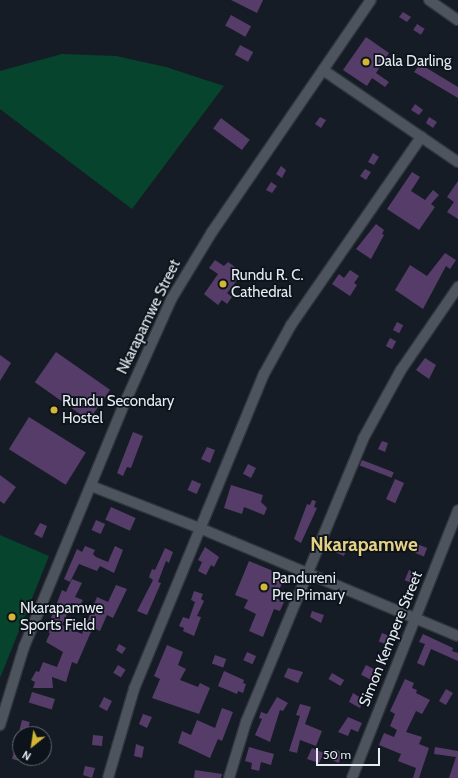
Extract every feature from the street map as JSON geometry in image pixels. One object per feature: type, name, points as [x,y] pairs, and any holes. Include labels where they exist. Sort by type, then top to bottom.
[{"type":"street","name":"Nkarapamwe Street","points":[[0,725],[24,647],[172,298],[212,232],[371,0]]},
{"type":"street","points":[[429,0],[458,20]]},
{"type":"street","points":[[323,70],[458,162]]},
{"type":"street","points":[[108,778],[134,689],[202,529],[264,374],[291,325],[421,137]]},
{"type":"street","points":[[230,778],[246,722],[306,573],[379,406],[458,287]]},
{"type":"street","points":[[91,486],[202,529],[458,636]]},
{"type":"street","name":"Simon Kempere Street","points":[[352,778],[458,510]]},
{"type":"green space","points":[[62,54],[116,56],[166,67],[224,86],[132,209],[0,109],[0,71]]},
{"type":"green space","name":"Nkarapamwe Sports Field","points":[[0,535],[49,556],[0,678]]},
{"type":"building","points":[[231,0],[263,0],[257,13]]},
{"type":"building","points":[[403,12],[411,17],[407,22],[399,17]]},
{"type":"building","points":[[231,15],[251,26],[245,37],[225,25]]},
{"type":"building","points":[[417,24],[425,29],[421,35],[413,30]]},
{"type":"building","name":"Dala Darling","points":[[366,37],[389,53],[376,73],[389,82],[385,87],[372,78],[367,86],[343,70]]},
{"type":"building","points":[[240,45],[253,52],[248,62],[235,55]]},
{"type":"building","points":[[420,64],[458,87],[458,98],[414,72]]},
{"type":"building","points":[[415,104],[423,110],[419,115],[411,110]]},
{"type":"building","points":[[320,117],[326,120],[321,128],[315,124]]},
{"type":"building","points":[[429,117],[437,122],[433,128],[426,123]]},
{"type":"building","points":[[221,118],[250,140],[242,150],[213,128]]},
{"type":"building","points":[[373,153],[379,157],[374,165],[368,162]]},
{"type":"building","points":[[281,166],[286,170],[282,178],[276,174]]},
{"type":"building","points":[[365,169],[371,172],[366,180],[360,176]]},
{"type":"building","points":[[412,172],[420,177],[411,191],[425,200],[433,190],[439,195],[431,204],[435,207],[419,230],[387,209]]},
{"type":"building","points":[[458,181],[458,219],[447,212],[454,202],[447,197]]},
{"type":"building","points":[[271,182],[277,186],[272,193],[266,190]]},
{"type":"building","points":[[376,224],[384,230],[382,234],[384,235],[371,259],[356,249]]},
{"type":"building","points":[[445,253],[456,260],[450,269],[446,266],[423,309],[395,290],[410,265],[427,276]]},
{"type":"building","name":"Rundu R. C. Cathedral","points":[[215,260],[224,266],[228,262],[243,273],[227,293],[232,297],[227,304],[222,300],[218,305],[204,294],[218,274],[209,268]]},
{"type":"building","points":[[350,270],[359,276],[354,283],[357,285],[350,296],[332,284],[339,274],[344,278]]},
{"type":"building","points":[[397,322],[403,325],[399,333],[393,330]]},
{"type":"building","points":[[390,338],[396,341],[392,349],[386,346]]},
{"type":"building","points":[[56,352],[110,390],[89,420],[35,382]]},
{"type":"building","points":[[0,355],[11,363],[0,381]]},
{"type":"building","points":[[425,358],[436,365],[429,379],[416,370]]},
{"type":"building","points":[[29,417],[86,453],[66,485],[9,449]]},
{"type":"building","points":[[133,432],[143,436],[131,468],[127,467],[123,476],[117,473]]},
{"type":"building","points":[[382,441],[388,443],[385,452],[378,449]]},
{"type":"building","points":[[207,447],[215,450],[210,463],[201,459]]},
{"type":"building","points":[[362,460],[394,472],[392,478],[360,466]]},
{"type":"building","points":[[248,464],[256,468],[251,478],[243,474]]},
{"type":"building","points":[[0,475],[16,487],[4,504],[0,501]]},
{"type":"building","points":[[395,479],[404,483],[395,503],[386,499]]},
{"type":"building","points":[[192,480],[201,484],[197,494],[188,490]]},
{"type":"building","points":[[231,485],[263,495],[261,502],[267,508],[264,515],[244,507],[242,514],[224,508]]},
{"type":"building","points":[[312,500],[316,501],[314,507],[317,508],[301,543],[294,539],[307,504],[310,505]]},
{"type":"building","points":[[111,507],[136,518],[130,531],[105,520]]},
{"type":"building","points":[[96,520],[105,524],[101,534],[92,530]]},
{"type":"building","points":[[40,523],[47,526],[42,538],[34,534]]},
{"type":"building","points":[[340,540],[349,544],[344,556],[335,552]]},
{"type":"building","points":[[417,544],[427,548],[424,556],[414,552]]},
{"type":"building","points":[[85,546],[95,550],[93,554],[96,557],[108,562],[115,546],[123,550],[114,573],[100,566],[97,571],[79,564],[70,582],[64,579],[77,549],[82,552]]},
{"type":"building","points":[[205,547],[219,557],[214,567],[211,565],[206,575],[198,571],[202,562],[198,560]]},
{"type":"building","points":[[165,548],[173,552],[169,563],[166,561],[158,582],[161,583],[147,615],[137,611],[153,580],[149,577],[152,569],[155,570]]},
{"type":"building","name":"Pandureni Pre Primary","points":[[249,561],[285,576],[276,598],[284,602],[280,611],[274,609],[263,637],[249,631],[256,614],[244,608],[248,600],[235,595]]},
{"type":"building","points":[[409,570],[416,573],[412,583],[405,580]]},
{"type":"building","points":[[72,579],[82,583],[75,597],[83,600],[76,613],[68,612],[62,625],[82,634],[97,597],[108,602],[116,585],[127,589],[113,618],[107,615],[100,631],[94,628],[90,634],[77,664],[72,662],[66,682],[52,677],[53,688],[33,688],[35,682],[31,680],[36,671],[39,672],[43,662],[57,667],[63,652],[46,642],[50,633],[46,631],[62,590],[66,592]]},
{"type":"building","points":[[194,591],[203,594],[201,599],[204,601],[197,616],[201,617],[194,636],[183,631],[184,628],[179,626],[183,617],[189,619],[195,602],[191,600]]},
{"type":"building","points":[[312,611],[324,615],[321,623],[310,617]]},
{"type":"building","points":[[382,633],[390,636],[387,645],[379,641]]},
{"type":"building","points":[[423,634],[453,648],[452,651],[458,653],[458,661],[431,649],[424,666],[417,663],[425,644],[419,642]]},
{"type":"building","points":[[119,644],[126,648],[122,654],[116,650]]},
{"type":"building","points":[[167,645],[183,652],[178,665],[186,669],[180,680],[198,687],[200,683],[210,688],[199,714],[152,698],[160,679],[154,676]]},
{"type":"building","points":[[247,652],[256,656],[252,664],[243,660]]},
{"type":"building","points":[[215,655],[226,659],[223,668],[212,663]]},
{"type":"building","points":[[118,665],[126,670],[121,677],[113,673]]},
{"type":"building","points":[[366,665],[376,670],[371,680],[361,675]]},
{"type":"building","points":[[288,668],[303,672],[298,683],[284,677]]},
{"type":"building","points":[[224,671],[244,680],[243,683],[246,684],[243,693],[238,691],[237,694],[218,686]]},
{"type":"building","points":[[332,673],[344,680],[341,686],[328,679]]},
{"type":"building","points":[[405,679],[414,683],[412,688],[417,690],[416,693],[430,700],[422,714],[416,711],[406,732],[422,737],[419,744],[429,748],[419,778],[413,778],[416,768],[398,761],[401,754],[379,745],[384,733],[394,737],[397,730],[390,726],[395,714],[390,711]]},
{"type":"building","points":[[446,689],[453,693],[446,705],[439,701]]},
{"type":"building","points":[[32,692],[55,699],[52,710],[29,703]]},
{"type":"building","points":[[353,693],[364,700],[360,708],[349,702]]},
{"type":"building","points":[[104,697],[112,701],[107,711],[99,707]]},
{"type":"building","points":[[277,697],[288,703],[283,711],[280,710],[270,742],[255,735],[262,719],[259,718],[261,712],[267,714]]},
{"type":"building","points":[[300,704],[311,707],[305,724],[322,731],[316,746],[300,740],[297,753],[289,751],[300,716],[296,715]]},
{"type":"building","points":[[222,708],[233,712],[222,741],[218,739],[210,758],[178,743],[182,731],[191,735],[197,720],[215,728]]},
{"type":"building","points":[[143,714],[152,717],[147,728],[139,724]]},
{"type":"building","points":[[348,717],[362,723],[358,732],[351,729],[348,736],[338,732]]},
{"type":"building","points":[[22,720],[30,722],[29,726],[21,726]]},
{"type":"building","points":[[93,735],[103,736],[102,746],[92,745]]},
{"type":"building","points":[[136,744],[144,747],[142,758],[134,756]]},
{"type":"building","points":[[249,747],[274,754],[271,765],[261,762],[259,771],[251,769],[252,763],[245,761]]},
{"type":"building","points":[[435,747],[458,751],[458,778],[449,778],[456,757],[434,754]]},
{"type":"building","points":[[312,748],[324,753],[319,763],[307,759]]},
{"type":"building","points":[[334,749],[343,753],[339,763],[330,759]]},
{"type":"building","points":[[85,766],[95,768],[92,778],[83,775]]},
{"type":"building","points":[[195,770],[222,774],[221,778],[194,778]]},
{"type":"place","name":"Dala Darling","points":[[366,62]]},
{"type":"place","name":"Rundu R. C. Cathedral","points":[[223,284]]},
{"type":"place","name":"Rundu Secondary Hostel","points":[[54,410]]},
{"type":"place","name":"Pandureni Pre Primary","points":[[264,587]]},
{"type":"place","name":"Nkarapamwe Sports Field","points":[[12,617]]},
{"type":"district","name":"Nkarapamwe","points":[[364,545]]}]
